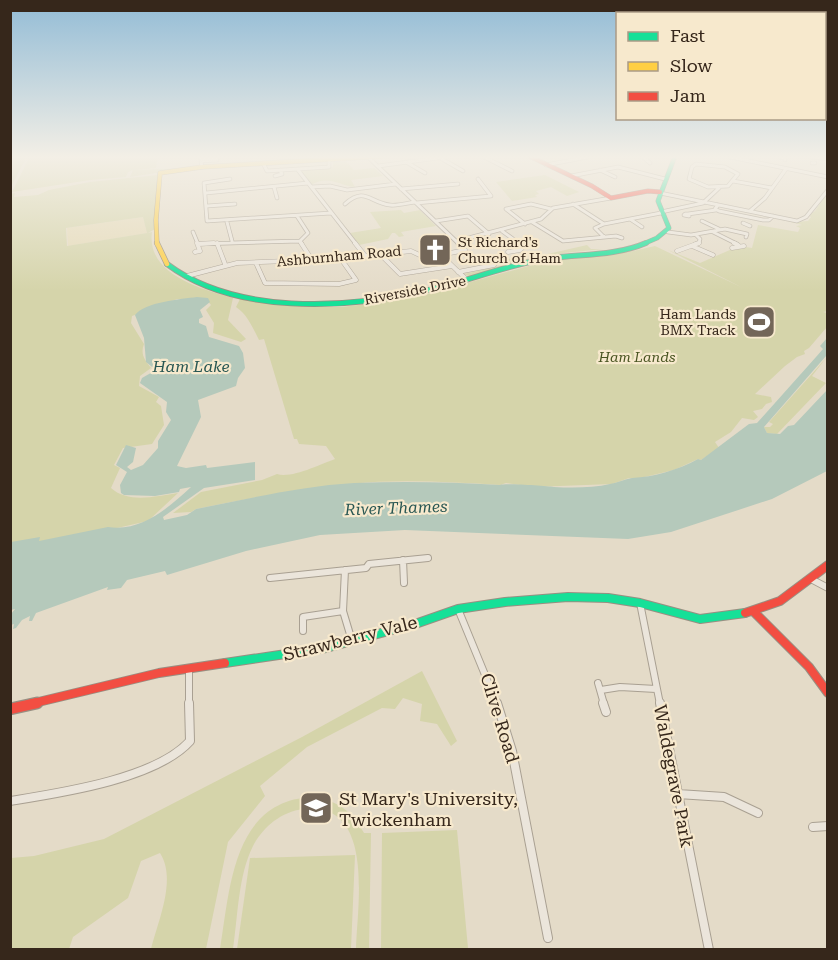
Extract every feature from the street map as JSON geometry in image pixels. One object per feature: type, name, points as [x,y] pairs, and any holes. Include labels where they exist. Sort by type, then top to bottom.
[{"type":"street","name":"Riverside Drive","points":[[158,201],[156,240],[158,249],[169,265],[217,290],[250,298],[320,303],[386,298],[467,280],[549,257],[653,243],[668,232]]},
{"type":"street","points":[[207,201],[207,221],[227,222],[332,213]]},
{"type":"street","points":[[322,201],[366,257]]},
{"type":"street","points":[[345,204],[349,201]]},
{"type":"street","points":[[378,201],[390,205],[430,201]]},
{"type":"street","points":[[525,224],[506,209],[531,204],[551,209],[593,201]]},
{"type":"street","points":[[658,201],[661,212],[669,225],[668,232],[696,235],[718,229]]},
{"type":"street","points":[[699,201],[797,221],[806,218],[820,201]]},
{"type":"street","points":[[750,211],[761,201]]},
{"type":"street","points":[[415,202],[465,250],[442,256]]},
{"type":"street","points":[[602,236],[595,228],[604,224],[704,202]]},
{"type":"street","points":[[207,206],[235,204]]},
{"type":"street","points":[[573,204],[604,224]]},
{"type":"street","points":[[716,210],[718,205]]},
{"type":"street","points":[[457,241],[532,222],[543,218],[551,209]]},
{"type":"street","points":[[688,214],[716,210],[763,220],[769,220],[772,216]]},
{"type":"street","points":[[198,244],[232,241],[300,241],[308,233],[297,216]]},
{"type":"street","points":[[436,221],[468,216],[489,234]]},
{"type":"street","points":[[630,219],[642,227]]},
{"type":"street","points":[[227,222],[232,241]]},
{"type":"street","points":[[532,222],[563,241],[602,236],[622,238]]},
{"type":"street","points":[[701,222],[718,229],[739,231],[747,234],[746,237]]},
{"type":"street","points":[[739,231],[742,224],[750,226]]},
{"type":"street","points":[[502,231],[523,247],[520,250],[508,252]]},
{"type":"street","points":[[713,232],[744,246]]},
{"type":"street","points":[[185,236],[193,233],[200,251],[195,252]]},
{"type":"street","points":[[677,251],[700,242],[700,238],[696,235]]},
{"type":"street","points":[[300,241],[312,260]]},
{"type":"street","points":[[217,243],[225,264]]},
{"type":"street","points":[[732,248],[738,245]]},
{"type":"street","points":[[692,246],[713,255]]},
{"type":"street","name":"Ashburnham Road","points":[[187,276],[225,264],[341,259],[411,250],[426,258],[442,256]]},
{"type":"street","points":[[381,255],[400,274],[452,266]]},
{"type":"street","points":[[442,256],[467,280]]},
{"type":"street","points":[[341,259],[360,285]]},
{"type":"street","points":[[256,262],[265,284],[339,284],[356,280]]},
{"type":"street","points":[[458,272],[494,265],[491,263]]},
{"type":"street","points":[[270,578],[366,568],[369,564],[377,562],[428,558]]},
{"type":"street","points":[[403,560],[404,583]]},
{"type":"street","name":"Strawberry Vale","points":[[10,709],[126,680],[189,668],[294,654],[352,641],[458,609],[505,602],[568,597],[608,598],[640,603],[690,617],[711,618],[754,612],[788,598],[828,565]]},
{"type":"street","points":[[345,570],[343,611],[352,641]]},
{"type":"street","points":[[811,579],[828,588]]},
{"type":"street","name":"Waldegrave Park","points":[[640,603],[709,950]]},
{"type":"street","name":"Clive Road","points":[[458,609],[492,687],[512,751],[548,938]]},
{"type":"street","points":[[303,631],[303,617],[343,611]]},
{"type":"street","points":[[754,612],[809,667],[828,693]]},
{"type":"street","points":[[10,801],[55,795],[118,778],[184,752],[190,741],[189,668]]},
{"type":"street","points":[[606,712],[600,687],[656,689]]},
{"type":"street","points":[[678,794],[724,797],[758,813]]},
{"type":"street","points":[[813,827],[828,826]]},
{"type":"shaded area","points":[[143,217],[147,233],[68,246],[67,228]]},
{"type":"green space","points":[[11,201],[157,201],[155,229],[148,233],[152,232],[152,247],[158,259],[178,277],[206,290],[233,298],[228,320],[246,339],[241,342],[213,333],[214,323],[206,310],[211,305],[206,299],[177,299],[132,316],[131,323],[144,344],[143,354],[151,368],[140,376],[139,386],[159,397],[156,402],[161,406],[164,425],[152,444],[123,448],[114,465],[120,468],[111,488],[118,493],[134,497],[178,493],[148,521],[11,552]],"holes":[[[143,217],[147,233],[67,246],[66,228]]]},
{"type":"green space","name":"Ham Lands","points":[[822,201],[827,201],[828,311],[823,312],[827,313],[827,327],[804,351],[805,354],[785,366],[755,394],[771,397],[772,402],[766,404],[762,409],[753,411],[758,417],[754,420],[742,418],[731,432],[715,442],[719,448],[701,460],[698,459],[674,470],[636,479],[629,478],[612,484],[533,487],[506,483],[500,485],[425,481],[368,482],[292,491],[196,509],[191,512],[173,513],[201,492],[262,480],[277,474],[298,473],[335,459],[326,446],[299,444],[297,439],[294,439],[264,339],[259,340],[247,317],[236,307],[240,299],[301,306],[342,307],[367,304],[424,295],[550,260],[633,251],[655,246],[743,288],[668,250],[700,263],[739,246],[752,248],[758,225],[798,232],[800,228],[796,226],[802,225],[791,222],[808,221],[811,217],[808,215],[815,211]]},
{"type":"green space","points":[[401,210],[404,213],[420,210],[436,226],[401,232],[404,236],[399,237],[392,233],[388,239],[359,245],[350,233],[381,228],[370,212]]},
{"type":"green space","points":[[587,245],[591,249],[603,249],[564,253],[471,277],[464,274],[508,264],[504,260],[513,258],[517,261]]},
{"type":"green space","points":[[826,358],[812,376],[826,383],[777,434],[767,433],[764,427],[770,427],[773,424],[769,422]]},
{"type":"green space","points":[[422,671],[457,741],[451,746],[437,724],[420,721],[422,704],[403,698],[395,709],[382,708],[307,747],[260,786],[265,796],[228,842],[206,949],[151,949],[166,887],[165,863],[160,853],[141,861],[128,898],[73,937],[69,949],[11,949],[11,858],[34,856],[104,839],[302,737]]},
{"type":"green space","points":[[313,797],[337,804],[355,819],[364,833],[371,833],[369,949],[356,949],[359,884],[352,838],[342,821],[326,811],[303,809],[280,817],[262,833],[253,846],[241,883],[233,949],[220,949],[232,876],[240,852],[251,831],[266,814],[286,802]]},
{"type":"green space","points":[[457,830],[468,948],[381,949],[382,833]]},
{"type":"green space","points":[[355,855],[351,949],[237,949],[250,858]]},
{"type":"water","points":[[197,297],[208,298],[210,302],[200,310],[203,317],[199,319],[199,323],[206,326],[209,337],[239,346],[243,353],[245,368],[236,386],[198,400],[201,417],[177,466],[186,468],[206,465],[207,468],[255,462],[255,480],[204,488],[163,517],[164,520],[187,515],[196,509],[275,493],[334,485],[427,482],[582,487],[615,483],[666,472],[698,459],[701,460],[749,424],[757,423],[823,349],[820,346],[827,338],[826,356],[764,427],[767,433],[780,434],[788,426],[794,425],[827,390],[827,471],[772,499],[671,532],[628,539],[405,530],[320,535],[246,551],[167,575],[165,571],[127,580],[121,588],[107,590],[108,587],[36,613],[32,621],[29,621],[30,616],[13,629],[11,614],[15,609],[11,610],[11,542],[40,537],[39,541],[108,527],[132,526],[154,517],[191,487],[180,489],[179,492],[155,496],[124,495],[121,493],[120,485],[127,472],[116,465],[126,445],[136,448],[133,462],[127,467],[131,470],[143,465],[158,448],[158,441],[171,420],[166,412],[167,402],[140,383],[142,378],[156,370],[146,362],[144,338],[135,315],[155,304]]},
{"type":"traffic: fast","points":[[167,264],[202,284],[252,298],[309,304],[366,301],[423,292],[543,259],[610,252],[643,244],[657,238],[669,228],[658,201]]},
{"type":"traffic: fast","points":[[225,663],[326,648],[418,623],[458,609],[505,602],[568,597],[608,598],[640,603],[700,619],[745,613]]},
{"type":"traffic: slow","points":[[158,201],[157,244],[167,264]]},
{"type":"traffic: jam","points":[[745,613],[780,601],[828,565]]},
{"type":"traffic: jam","points":[[754,612],[809,667],[828,693]]},
{"type":"traffic: jam","points":[[10,709],[159,673],[225,663]]},
{"type":"place","name":"St Richard's Church of Ham","points":[[435,250]]},
{"type":"place","name":"Ham Lands BMX Track","points":[[759,322]]},
{"type":"place","name":"St Mary's University, Twickenham","points":[[316,808]]},
{"type":"water label","name":"Ham Lake","points":[[191,366]]},
{"type":"water label","name":"River Thames","points":[[396,508]]}]
